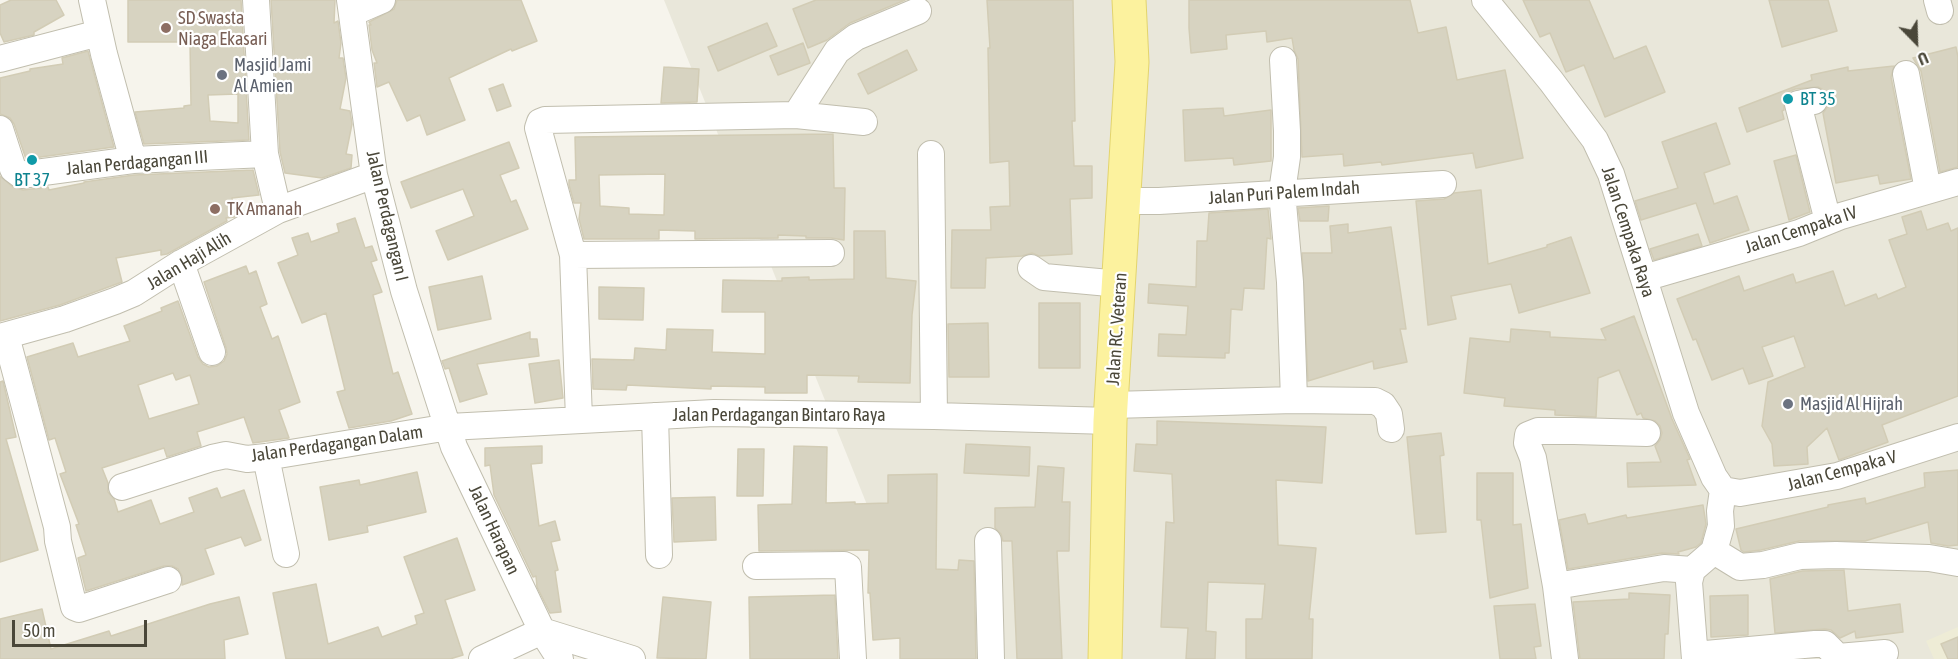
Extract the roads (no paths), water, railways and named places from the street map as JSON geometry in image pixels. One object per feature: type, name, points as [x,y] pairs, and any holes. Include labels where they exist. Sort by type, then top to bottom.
[{"type":"main road","name":"Jalan RC. Veteran","points":[[1105,659],[1111,413],[1132,62],[1129,0]]},
{"type":"street","points":[[256,0],[265,154],[278,210]]},
{"type":"street","points":[[351,6],[382,0]]},
{"type":"street","name":"Jalan Cempaka Raya","points":[[1485,0],[1551,81],[1594,140],[1611,174],[1686,413],[1714,477],[1723,490]]},
{"type":"street","name":"Jalan Perdagangan I","points":[[351,6],[374,175],[404,291],[449,427]]},
{"type":"street","points":[[0,59],[96,10],[133,160]]},
{"type":"street","points":[[796,115],[837,51],[856,37],[918,10]]},
{"type":"street","points":[[1282,60],[1287,131],[1287,157],[1282,192],[1290,282],[1294,400]]},
{"type":"street","points":[[1906,74],[1928,190]]},
{"type":"street","points":[[1812,92],[1835,219]]},
{"type":"street","points":[[579,419],[573,255],[538,128],[542,121],[796,115],[864,122]]},
{"type":"street","name":"Jalan Perdagangan III","points":[[0,129],[13,169],[21,176],[133,160],[265,154]]},
{"type":"street","points":[[931,154],[934,416]]},
{"type":"street","name":"Jalan Haji Alih","points":[[3,336],[116,301],[144,288],[181,263],[278,210],[374,175]]},
{"type":"street","name":"Jalan Cempaka IV","points":[[1644,279],[1958,182]]},
{"type":"street","name":"Jalan Puri Palem Indah","points":[[1125,201],[1159,201],[1443,184]]},
{"type":"street","points":[[573,255],[831,253]]},
{"type":"street","points":[[181,263],[212,352]]},
{"type":"street","points":[[1030,268],[1044,277],[1120,284]]},
{"type":"street","points":[[3,336],[57,527],[58,541],[74,607],[79,609],[168,580]]},
{"type":"street","name":"Jalan Perdagangan Bintaro Raya","points":[[449,427],[714,413],[934,416],[1111,413],[1294,400],[1375,401],[1383,405],[1389,414],[1391,429]]},
{"type":"street","points":[[655,416],[659,555]]},
{"type":"street","name":"Jalan Perdagangan Dalam","points":[[122,488],[226,455],[247,459],[266,457],[449,427]]},
{"type":"street","name":"Jalan Harapan","points":[[449,427],[454,447],[542,631],[560,659]]},
{"type":"street","points":[[1565,659],[1557,586],[1533,458],[1527,443],[1528,435],[1538,431],[1574,430],[1647,433]]},
{"type":"street","name":"Jalan Cempaka V","points":[[1723,490],[1740,493],[1837,476],[1958,437]]},
{"type":"street","points":[[266,457],[286,554]]},
{"type":"street","points":[[1723,490],[1720,511],[1721,526],[1714,552],[1692,570],[1689,582],[1695,657],[1815,644],[1825,644],[1838,657],[1885,653]]},
{"type":"street","points":[[988,541],[991,659]]},
{"type":"street","points":[[1714,552],[1740,567],[1763,565],[1800,556],[1836,555],[1929,558],[1958,563]]},
{"type":"street","points":[[756,566],[844,565],[848,567],[853,659]]},
{"type":"street","points":[[1557,586],[1664,568],[1692,570]]},
{"type":"street","points":[[482,659],[542,631],[632,659]]},
{"type":"place","name":"SD Swasta Niaga Ekasari","points":[[166,28]]},
{"type":"place","name":"Masjid Jami Al Amien","points":[[222,75]]},
{"type":"place","name":"BT 35","points":[[1788,99]]},
{"type":"place","name":"BT 37","points":[[32,160]]},
{"type":"place","name":"TK Amanah","points":[[215,209]]},
{"type":"place","name":"Masjid Al Hijrah","points":[[1788,404]]}]
